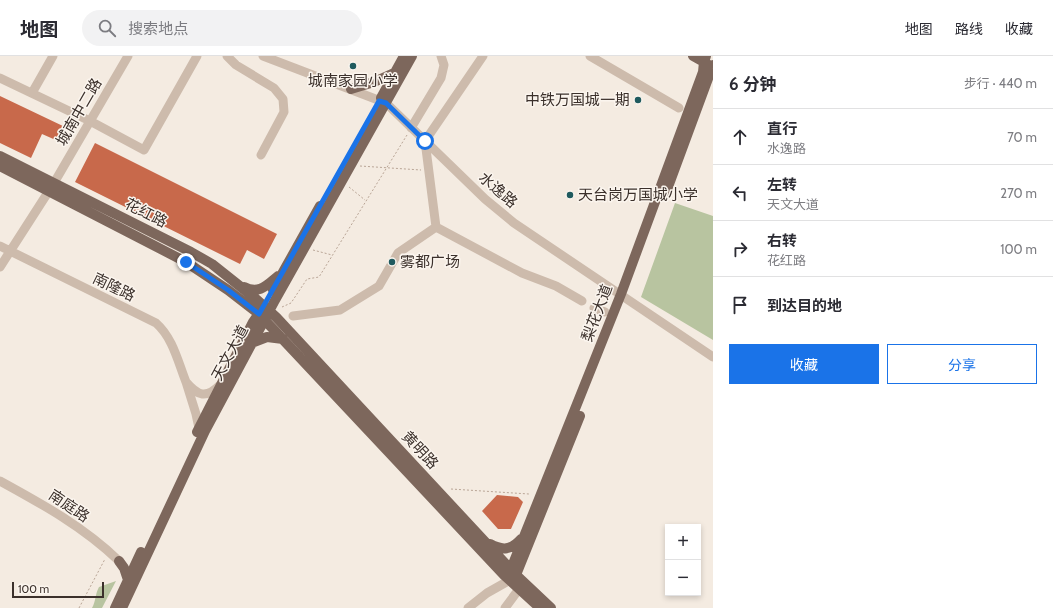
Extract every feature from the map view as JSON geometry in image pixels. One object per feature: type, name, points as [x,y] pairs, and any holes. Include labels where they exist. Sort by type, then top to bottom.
[{"type":"main road","name":"天文大道","points":[[115,608],[199,428],[253,322],[264,313],[382,102],[394,73],[404,56]]},
{"type":"main road","name":"天文大道","points":[[122,608],[205,431],[254,342],[264,313],[283,272],[382,102],[412,56]]},
{"type":"main road","points":[[693,56],[710,62]]},
{"type":"main road","name":"梨花大道","points":[[510,575],[624,296],[703,72],[710,62]]},
{"type":"main road","points":[[351,89],[374,82],[394,73]]},
{"type":"main road","name":"花红路","points":[[0,156],[51,187],[186,262],[264,313]]},
{"type":"main road","name":"花红路","points":[[0,166],[51,187],[191,252],[212,264],[239,285],[264,313]]},
{"type":"main road","points":[[186,262],[198,266],[202,263],[200,259],[191,252]]},
{"type":"main road","points":[[239,285],[251,291],[258,290],[263,288],[283,272]]},
{"type":"main road","name":"梨花大道","points":[[510,575],[524,536],[624,296]]},
{"type":"main road","name":"黄明路","points":[[264,313],[283,339],[510,575],[550,608]]},
{"type":"main road","name":"黄明路","points":[[264,313],[280,322],[484,541],[518,588],[540,608]]},
{"type":"main road","points":[[254,342],[267,337],[283,339]]},
{"type":"main road","points":[[484,541],[498,548],[506,549],[515,546],[524,536]]},
{"type":"main road","points":[[128,580],[124,568],[119,561],[138,558]]},
{"type":"street","points":[[32,93],[53,56]]},
{"type":"street","name":"城南中二路","points":[[0,267],[51,187],[128,56]]},
{"type":"street","points":[[0,78],[144,150],[197,56]]},
{"type":"street","points":[[227,56],[236,65],[274,88],[283,99],[284,112],[261,155]]},
{"type":"street","name":"水逸路","points":[[263,56],[382,102],[485,199],[514,222],[713,357]]},
{"type":"street","points":[[411,128],[441,78],[444,65],[441,56]]},
{"type":"street","points":[[436,227],[425,141],[483,56]]},
{"type":"street","points":[[590,56],[679,108]]},
{"type":"street","points":[[436,227],[522,273],[556,286],[582,301]]},
{"type":"street","points":[[293,316],[340,310],[379,286],[398,253],[436,227]]},
{"type":"street","name":"南隆路","points":[[0,246],[156,323],[164,330],[169,337],[186,382],[199,428]]},
{"type":"street","points":[[594,308],[605,312]]},
{"type":"street","points":[[186,382],[193,390],[202,395],[213,392],[222,382]]},
{"type":"street","name":"南庭路","points":[[0,481],[63,516],[119,561]]},
{"type":"street","points":[[468,608],[510,575]]},
{"type":"street","points":[[504,608],[518,588]]},
{"type":"path","points":[[282,307],[290,303],[307,279],[319,276],[411,128]]},
{"type":"path","points":[[357,165],[429,170]]},
{"type":"path","points":[[347,185],[366,200]]},
{"type":"path","points":[[312,250],[332,255]]},
{"type":"path","points":[[451,488],[529,494]]},
{"type":"path","points":[[79,608],[109,552]]},
{"type":"green space","points":[[675,203],[713,216],[713,340],[641,297]]},
{"type":"green space","points":[[116,581],[102,608],[92,608],[99,587]]},
{"type":"building","points":[[0,96],[65,127],[58,141],[42,134],[31,158],[0,143]]},
{"type":"building","points":[[95,143],[277,234],[264,259],[247,250],[240,264],[75,182]]},
{"type":"building","points":[[497,495],[518,497],[523,502],[511,529],[498,529],[482,511]]},
{"type":"place","name":"城南家园小学","points":[[353,66]]},
{"type":"place","name":"中铁万国城一期","points":[[638,100]]},
{"type":"place","name":"天台岗万国城小学","points":[[570,195]]},
{"type":"place","name":"雾都广场","points":[[392,262]]},
{"type":"route","points":[[186,262],[228,290],[259,314],[379,101],[386,103],[425,141]]}]
